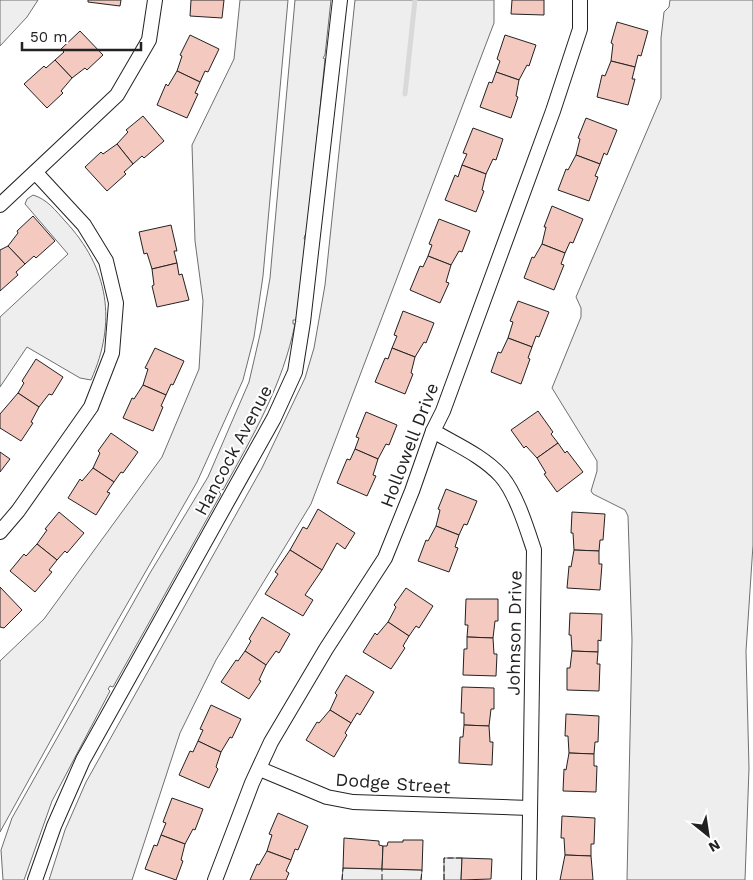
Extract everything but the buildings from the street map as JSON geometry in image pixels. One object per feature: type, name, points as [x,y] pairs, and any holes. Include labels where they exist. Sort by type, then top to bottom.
[{"type":"street","points":[[0,205],[117,96],[149,40],[154,0]]},
{"type":"street","name":"Hancock Avenue","points":[[35,880],[54,826],[83,760],[274,418],[295,372],[303,322],[340,0]]},
{"type":"street","name":"Hollowell Drive","points":[[215,880],[271,742],[321,658],[385,558],[412,491],[554,111],[580,29],[580,0]]},
{"type":"street","points":[[0,532],[18,511],[91,407],[112,353],[116,303],[106,261],[84,225],[36,173]]},
{"type":"street","name":"Johnson Drive","points":[[433,431],[476,456],[501,476],[521,513],[534,550],[528,880]]},
{"type":"street","name":"Dodge Street","points":[[260,769],[328,797],[353,802],[530,808]]},
{"type":"shaded area","points":[[0,0],[38,0],[27,17],[0,46]]},
{"type":"shaded area","points":[[240,0],[288,0],[263,276],[254,337],[243,380],[197,482],[0,832],[0,661],[44,619],[162,457],[199,369],[203,301],[195,241],[192,145],[234,59]]},
{"type":"shaded area","points":[[295,0],[331,0],[325,55],[323,58],[325,59],[307,235],[305,235],[304,239],[307,240],[296,320],[293,320],[293,324],[295,324],[283,368],[266,409],[245,450],[223,490],[221,489],[219,492],[221,494],[113,687],[110,686],[108,689],[110,691],[52,801],[24,880],[3,880],[1,850],[12,818],[150,573],[208,477],[249,382],[270,278]]},
{"type":"shaded area","points":[[355,0],[494,0],[494,23],[311,504],[216,660],[180,733],[132,880],[49,880],[65,830],[86,782],[262,468],[305,378],[314,348],[325,285]]},
{"type":"shaded area","points":[[670,0],[753,0],[753,545],[746,651],[749,768],[745,880],[627,880],[632,640],[628,516],[625,510],[593,494],[591,491],[597,471],[597,461],[552,388],[581,317],[581,308],[576,297],[661,98],[661,38],[664,12],[669,7]]},
{"type":"shaded area","points":[[33,195],[43,199],[55,209],[80,239],[91,258],[104,296],[106,317],[104,337],[91,380],[80,378],[27,347],[0,387],[0,317],[68,254],[25,204],[27,199]]},
{"type":"shaded area","points":[[444,858],[462,858],[461,880],[444,880]]},
{"type":"shaded area","points":[[343,868],[422,870],[421,880],[342,880]]},
{"type":"waterway","points":[[405,94],[415,0]]},
{"type":"fence","points":[[444,880],[444,858],[462,858]]},
{"type":"fence","points":[[342,880],[343,868]]},
{"type":"fence","points":[[382,869],[382,880]]},
{"type":"fence","points":[[421,880],[422,870]]}]
